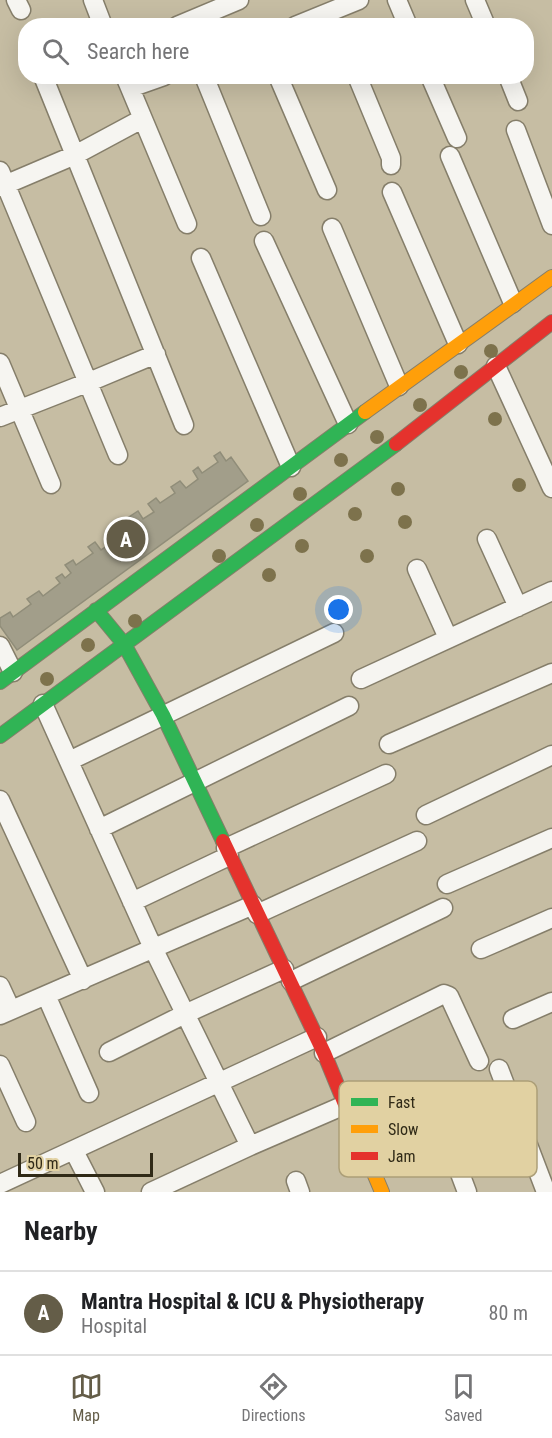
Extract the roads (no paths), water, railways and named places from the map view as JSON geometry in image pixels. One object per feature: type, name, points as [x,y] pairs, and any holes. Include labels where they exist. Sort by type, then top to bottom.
[{"type":"street","points":[[93,0],[100,18]]},
{"type":"street","points":[[196,18],[239,0]]},
{"type":"street","points":[[316,18],[359,0]]},
{"type":"street","points":[[397,0],[405,18]]},
{"type":"street","points":[[475,0],[483,18]]},
{"type":"street","points":[[46,84],[184,425]]},
{"type":"street","points":[[128,84],[187,224]]},
{"type":"street","points":[[207,84],[261,216]]},
{"type":"street","points":[[281,84],[327,190]]},
{"type":"street","points":[[360,84],[392,165]]},
{"type":"street","points":[[433,84],[457,138]]},
{"type":"street","points":[[511,84],[518,101]]},
{"type":"street","points":[[118,455],[90,382],[2,181],[75,155],[142,119]]},
{"type":"street","points":[[516,130],[552,225]]},
{"type":"street","points":[[450,156],[513,303]]},
{"type":"street","points":[[392,192],[458,344]]},
{"type":"street","points":[[332,228],[399,386]]},
{"type":"street","points":[[264,241],[348,424]]},
{"type":"street","points":[[201,258],[291,467]]},
{"type":"street","points":[[0,646],[7,677],[399,386],[552,277]]},
{"type":"street","points":[[0,736],[369,465],[552,322]]},
{"type":"street","points":[[0,417],[156,354]]},
{"type":"street","points":[[0,363],[51,484]]},
{"type":"street","points":[[496,366],[552,488]]},
{"type":"street","points":[[487,539],[518,607]]},
{"type":"street","points":[[417,569],[448,638]]},
{"type":"street","points":[[361,679],[552,591]]},
{"type":"street","points":[[96,610],[124,644],[163,715],[339,1086]]},
{"type":"street","points":[[69,761],[334,633]]},
{"type":"street","points":[[389,744],[552,673]]},
{"type":"street","points":[[43,704],[153,948],[249,1146]]},
{"type":"street","points":[[99,829],[349,706]]},
{"type":"street","points":[[426,815],[552,754]]},
{"type":"street","points":[[132,902],[227,852],[386,774]]},
{"type":"street","points":[[0,800],[83,980]]},
{"type":"street","points":[[447,884],[552,838]]},
{"type":"street","points":[[0,986],[6,1012],[153,948],[255,910],[417,841]]},
{"type":"street","points":[[109,1052],[185,1014],[287,975],[442,908]]},
{"type":"street","points":[[481,949],[552,918]]},
{"type":"street","points":[[46,995],[88,1093]]},
{"type":"street","points":[[9,1185],[74,1151],[219,1082],[321,1045],[442,995],[449,996],[479,1061]]},
{"type":"street","points":[[513,1019],[552,1002]]},
{"type":"street","points":[[0,1065],[26,1122]]},
{"type":"street","points":[[499,1069],[504,1081]]},
{"type":"street","points":[[151,1192],[339,1107]]},
{"type":"street","points":[[74,1151],[94,1192]]},
{"type":"street","points":[[537,1168],[546,1192]]},
{"type":"street","points":[[376,1177],[382,1192]]},
{"type":"street","points":[[461,1177],[467,1192]]},
{"type":"place","name":"Mantra Hospital & ICU & Physiotherapy","points":[[126,539]]}]
